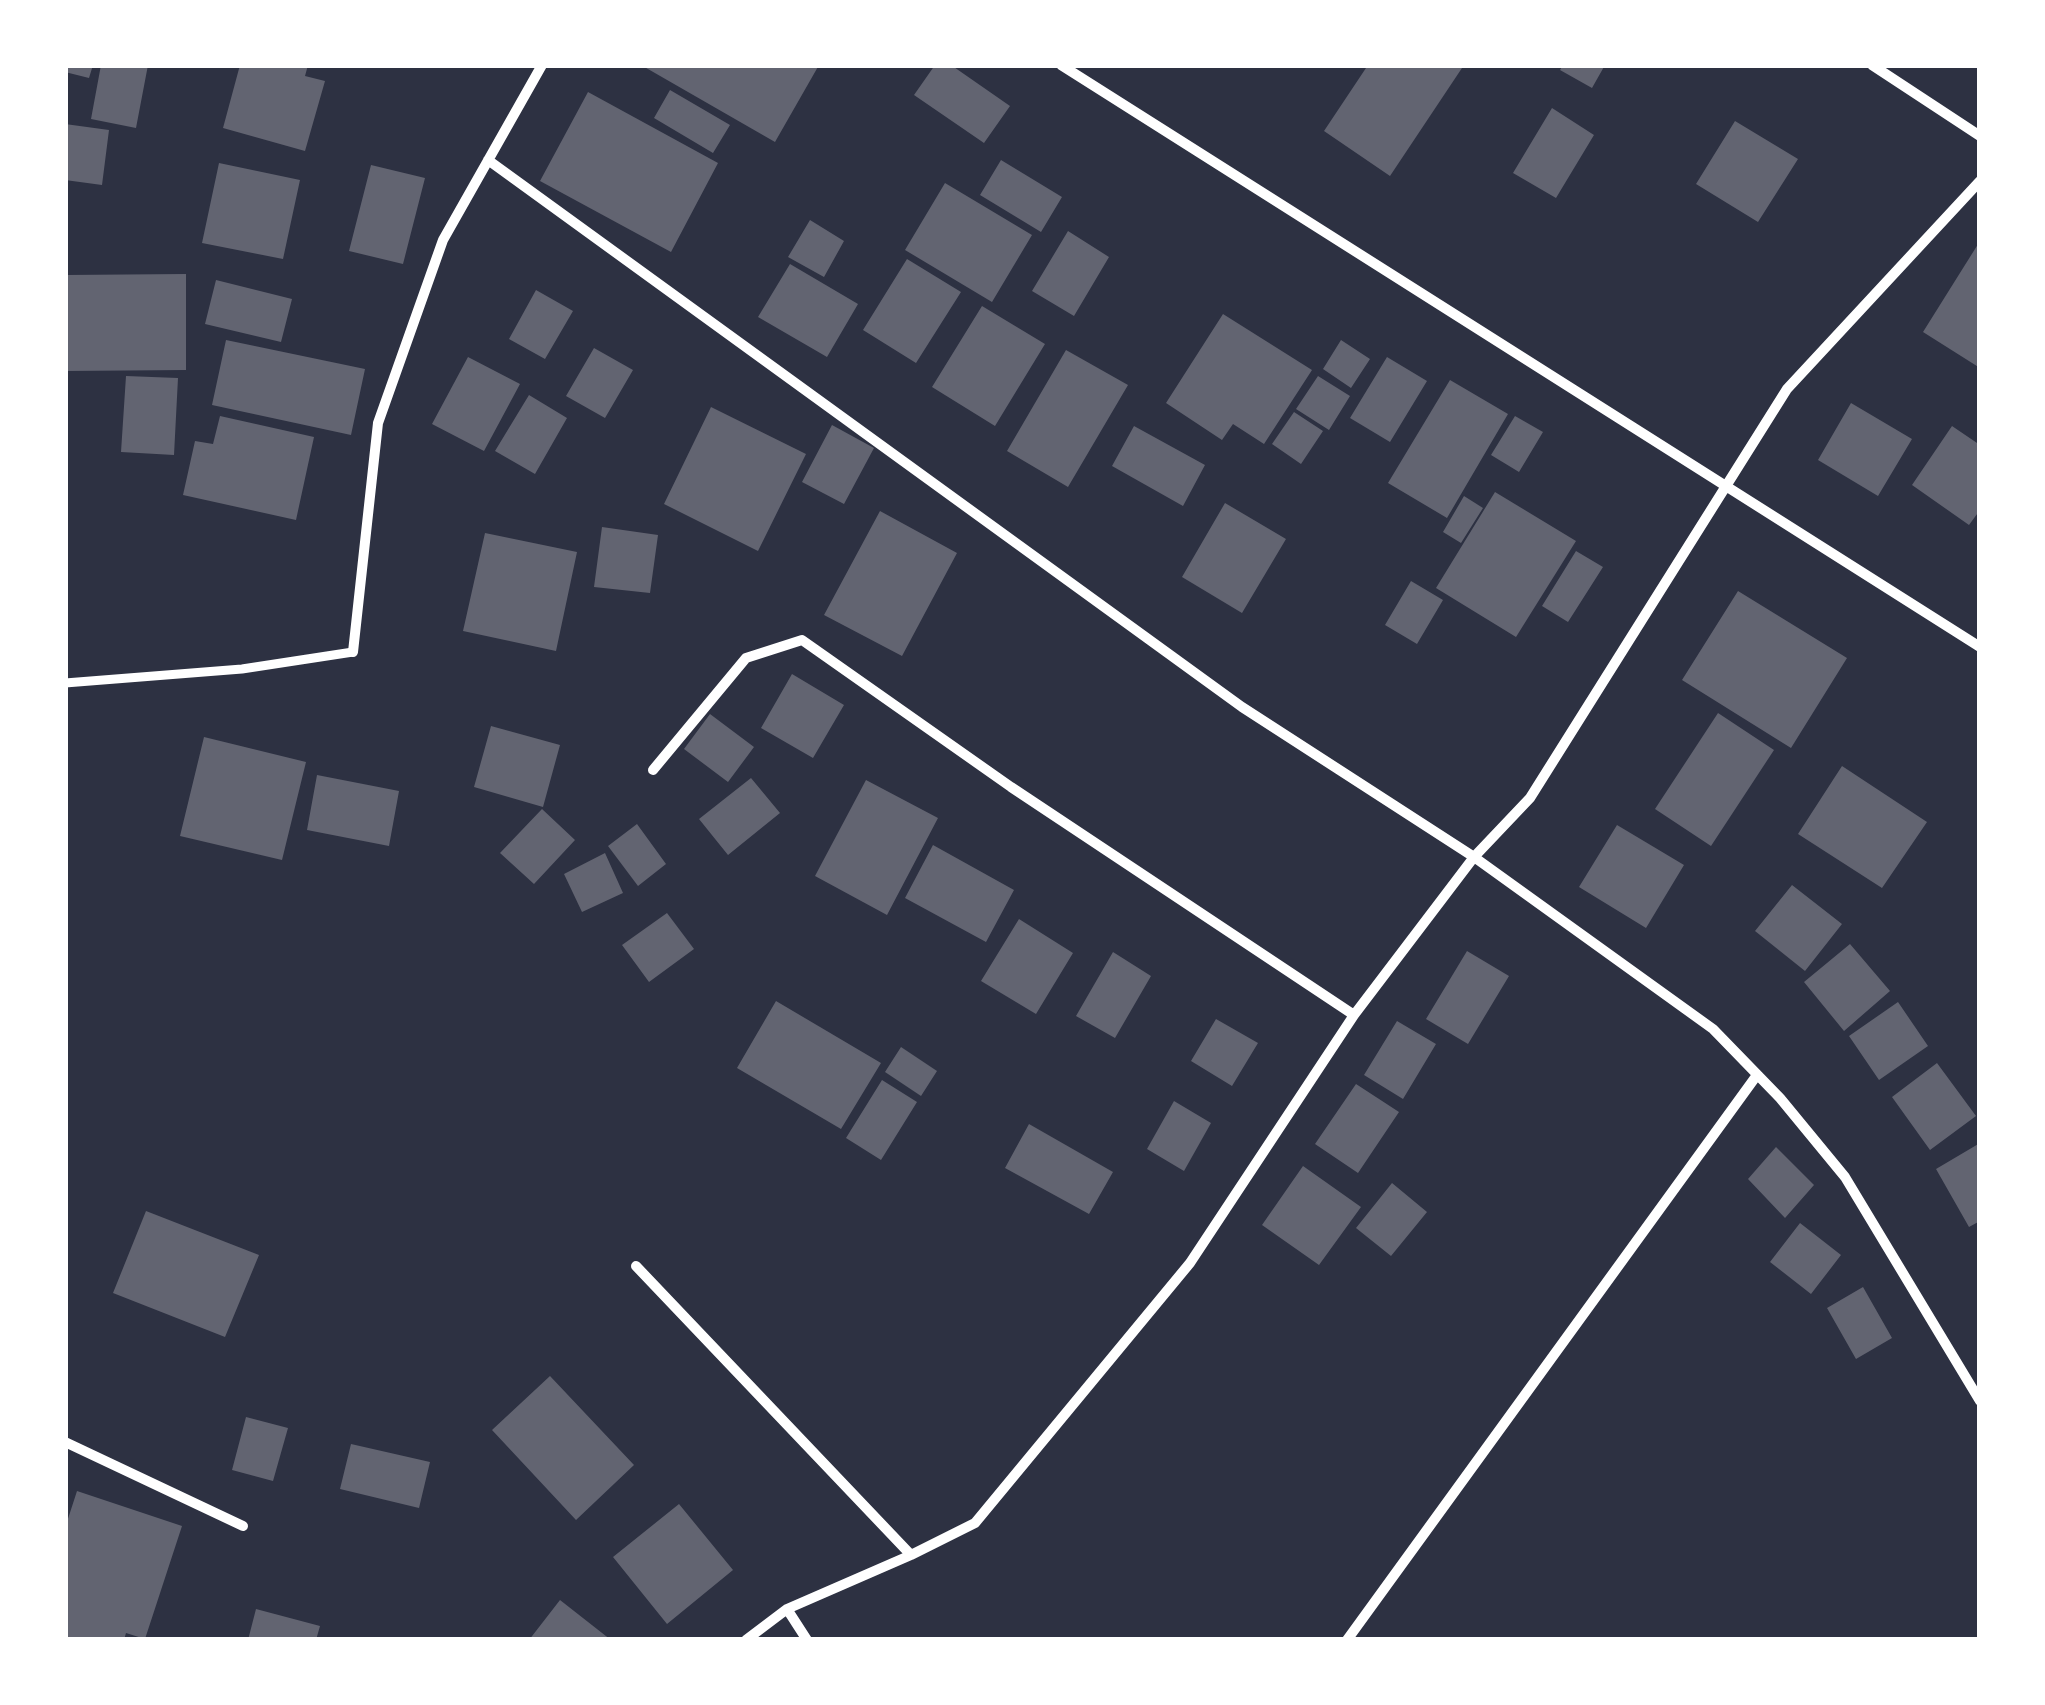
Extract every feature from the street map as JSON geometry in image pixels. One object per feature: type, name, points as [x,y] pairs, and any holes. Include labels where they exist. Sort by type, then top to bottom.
[{"type":"street","points":[[65,683],[242,669],[353,652],[378,424],[443,240],[542,65]]},
{"type":"street","points":[[1061,65],[1980,646]]},
{"type":"street","points":[[1872,65],[1980,136]]},
{"type":"street","points":[[488,160],[1242,707],[1474,857],[1713,1029],[1845,1176],[1980,1400]]},
{"type":"street","points":[[746,1640],[787,1608],[975,1523],[1190,1263],[1354,1015],[1474,857],[1530,798],[1786,389],[1980,181]]},
{"type":"street","points":[[653,770],[746,658],[802,640],[1011,787],[1354,1015]]},
{"type":"street","points":[[1347,1640],[1757,1075]]},
{"type":"street","points":[[636,1266],[911,1555]]},
{"type":"street","points":[[65,1442],[243,1526]]},
{"type":"street","points":[[787,1608],[807,1640]]},
{"type":"building","points":[[65,65],[93,65],[89,78],[65,72]]},
{"type":"building","points":[[101,65],[148,65],[136,128],[91,119]]},
{"type":"building","points":[[240,65],[308,65],[305,76],[325,81],[305,151],[223,128]]},
{"type":"building","points":[[641,65],[819,65],[775,142]]},
{"type":"building","points":[[935,65],[951,65],[1010,106],[984,143],[914,95]]},
{"type":"building","points":[[1368,65],[1464,65],[1390,176],[1324,131]]},
{"type":"building","points":[[1563,65],[1605,65],[1592,88],[1560,70]]},
{"type":"building","points":[[670,90],[730,125],[713,153],[654,118]]},
{"type":"building","points":[[588,92],[718,163],[671,252],[540,181]]},
{"type":"building","points":[[1552,108],[1594,135],[1556,198],[1513,173]]},
{"type":"building","points":[[1735,121],[1798,159],[1758,222],[1696,184]]},
{"type":"building","points":[[65,124],[109,130],[102,185],[65,180]]},
{"type":"building","points":[[1001,160],[1062,197],[1041,232],[980,195]]},
{"type":"building","points":[[219,163],[300,180],[283,259],[202,243]]},
{"type":"building","points":[[371,165],[425,178],[403,264],[349,251]]},
{"type":"building","points":[[945,183],[1032,235],[992,302],[905,250]]},
{"type":"building","points":[[810,220],[844,241],[824,277],[788,257]]},
{"type":"building","points":[[1068,231],[1109,257],[1074,316],[1032,291]]},
{"type":"building","points":[[1980,241],[1980,368],[1923,332]]},
{"type":"building","points":[[907,259],[961,292],[916,363],[863,330]]},
{"type":"building","points":[[790,264],[858,304],[827,357],[758,317]]},
{"type":"building","points":[[186,274],[186,370],[65,371],[65,275]]},
{"type":"building","points":[[216,280],[292,299],[281,342],[205,324]]},
{"type":"building","points":[[536,290],[573,311],[545,359],[509,339]]},
{"type":"building","points":[[982,306],[1045,344],[995,426],[932,387]]},
{"type":"building","points":[[1223,314],[1312,370],[1264,444],[1233,424],[1222,440],[1166,403]]},
{"type":"building","points":[[226,340],[365,369],[351,435],[212,405]]},
{"type":"building","points":[[1341,340],[1370,359],[1351,388],[1323,369]]},
{"type":"building","points":[[594,348],[633,370],[605,418],[566,396]]},
{"type":"building","points":[[1066,350],[1128,385],[1068,487],[1007,451]]},
{"type":"building","points":[[468,357],[520,384],[484,451],[432,424]]},
{"type":"building","points":[[1387,357],[1427,381],[1390,442],[1350,418]]},
{"type":"building","points":[[126,376],[178,378],[174,455],[121,452]]},
{"type":"building","points":[[1318,376],[1350,396],[1329,430],[1296,409]]},
{"type":"building","points":[[1450,380],[1508,414],[1447,518],[1388,483]]},
{"type":"building","points":[[529,395],[567,418],[535,474],[495,451]]},
{"type":"building","points":[[1851,403],[1912,439],[1878,496],[1818,460]]},
{"type":"building","points":[[711,407],[806,454],[758,551],[664,504]]},
{"type":"building","points":[[1294,412],[1323,431],[1301,464],[1272,444]]},
{"type":"building","points":[[220,416],[314,437],[296,520],[183,495],[195,441],[213,444]]},
{"type":"building","points":[[1515,416],[1543,432],[1519,472],[1491,455]]},
{"type":"building","points":[[832,425],[874,448],[844,504],[802,482]]},
{"type":"building","points":[[1134,426],[1205,465],[1183,506],[1112,466]]},
{"type":"building","points":[[1952,426],[1980,445],[1980,510],[1969,525],[1912,485]]},
{"type":"building","points":[[1495,492],[1576,541],[1516,637],[1436,588]]},
{"type":"building","points":[[1464,496],[1483,508],[1461,543],[1443,532]]},
{"type":"building","points":[[1225,503],[1286,539],[1242,613],[1182,577]]},
{"type":"building","points":[[880,511],[957,553],[902,656],[824,615]]},
{"type":"building","points":[[602,527],[658,535],[650,593],[594,587]]},
{"type":"building","points":[[485,533],[577,552],[556,651],[463,631]]},
{"type":"building","points":[[1576,551],[1603,567],[1568,622],[1542,606]]},
{"type":"building","points":[[1411,581],[1443,600],[1417,644],[1385,625]]},
{"type":"building","points":[[1738,591],[1847,658],[1791,748],[1682,680]]},
{"type":"building","points":[[792,674],[844,705],[813,758],[761,728]]},
{"type":"building","points":[[1718,713],[1774,750],[1711,846],[1655,809]]},
{"type":"building","points":[[710,714],[754,747],[728,782],[684,749]]},
{"type":"building","points":[[491,726],[560,745],[543,807],[474,787]]},
{"type":"building","points":[[204,737],[306,762],[282,860],[180,836]]},
{"type":"building","points":[[1842,766],[1927,822],[1882,888],[1798,834]]},
{"type":"building","points":[[317,775],[399,791],[389,846],[307,830]]},
{"type":"building","points":[[751,778],[780,813],[728,855],[699,819]]},
{"type":"building","points":[[866,780],[938,818],[887,915],[815,876]]},
{"type":"building","points":[[542,809],[575,840],[534,884],[500,853]]},
{"type":"building","points":[[637,824],[666,864],[638,886],[608,846]]},
{"type":"building","points":[[1617,825],[1684,865],[1646,928],[1579,887]]},
{"type":"building","points":[[933,845],[1014,890],[986,942],[905,898]]},
{"type":"building","points":[[605,853],[623,893],[582,912],[564,874]]},
{"type":"building","points":[[1792,885],[1842,924],[1805,971],[1755,931]]},
{"type":"building","points":[[667,913],[694,949],[649,982],[622,945]]},
{"type":"building","points":[[1019,919],[1073,953],[1036,1014],[981,981]]},
{"type":"building","points":[[1850,944],[1890,991],[1844,1031],[1804,982]]},
{"type":"building","points":[[1467,951],[1509,976],[1468,1044],[1426,1019]]},
{"type":"building","points":[[1113,952],[1151,976],[1115,1038],[1076,1016]]},
{"type":"building","points":[[776,1001],[881,1063],[841,1129],[737,1068]]},
{"type":"building","points":[[1898,1002],[1928,1046],[1879,1080],[1849,1036]]},
{"type":"building","points":[[1216,1019],[1258,1043],[1232,1086],[1191,1061]]},
{"type":"building","points":[[1397,1021],[1436,1044],[1403,1099],[1364,1075]]},
{"type":"building","points":[[901,1047],[937,1071],[921,1096],[885,1072]]},
{"type":"building","points":[[1937,1063],[1976,1116],[1930,1150],[1892,1097]]},
{"type":"building","points":[[882,1080],[917,1102],[881,1160],[846,1138]]},
{"type":"building","points":[[1356,1084],[1399,1112],[1358,1173],[1315,1144]]},
{"type":"building","points":[[1174,1101],[1211,1123],[1184,1171],[1147,1149]]},
{"type":"building","points":[[1029,1124],[1113,1172],[1089,1214],[1005,1168]]},
{"type":"building","points":[[1980,1143],[1980,1221],[1969,1227],[1936,1169]]},
{"type":"building","points":[[1776,1147],[1814,1185],[1785,1218],[1748,1179]]},
{"type":"building","points":[[1303,1166],[1361,1207],[1319,1265],[1262,1225]]},
{"type":"building","points":[[1392,1183],[1427,1212],[1391,1256],[1356,1228]]},
{"type":"building","points":[[146,1211],[259,1255],[225,1337],[113,1293]]},
{"type":"building","points":[[1800,1223],[1841,1255],[1811,1294],[1770,1262]]},
{"type":"building","points":[[1863,1287],[1892,1338],[1856,1359],[1827,1308]]},
{"type":"building","points":[[550,1376],[634,1465],[576,1520],[492,1430]]},
{"type":"building","points":[[246,1417],[288,1428],[273,1481],[232,1470]]},
{"type":"building","points":[[351,1444],[430,1462],[419,1508],[340,1489]]},
{"type":"building","points":[[77,1491],[182,1526],[145,1639],[126,1633],[124,1640],[65,1640],[65,1528]]},
{"type":"building","points":[[679,1504],[733,1570],[667,1624],[613,1557]]},
{"type":"building","points":[[560,1600],[611,1640],[529,1640]]},
{"type":"building","points":[[256,1609],[320,1626],[316,1640],[248,1640]]}]
